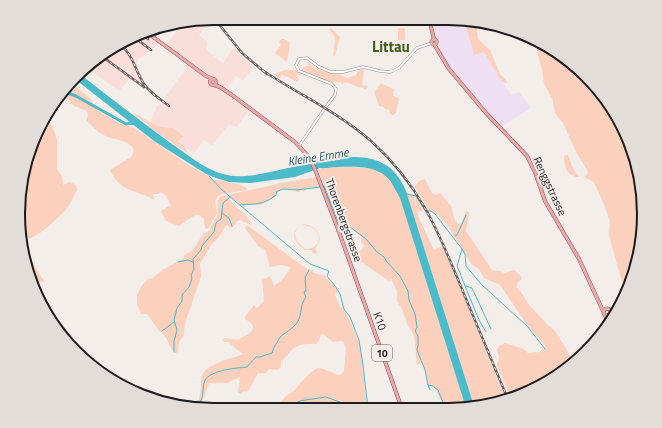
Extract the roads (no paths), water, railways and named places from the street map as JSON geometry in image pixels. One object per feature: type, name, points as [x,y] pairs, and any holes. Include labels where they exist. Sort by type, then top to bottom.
[{"type":"main road","name":"Renggstrasse","points":[[430,25],[437,50],[446,66],[486,113],[527,156],[535,172],[545,201],[579,260],[597,299],[609,313]]},
{"type":"main road","name":"Thorenbergstrasse","points":[[150,36],[307,153],[316,172],[358,284]]},
{"type":"main road","name":"K10","points":[[358,284],[400,403]]},
{"type":"main road","name":"Renggstrasse","points":[[600,304],[606,308],[609,308],[609,313]]},
{"type":"street","points":[[299,146],[336,91],[332,84],[299,71],[296,66],[298,60],[306,58],[322,69],[336,72],[343,72],[363,67],[387,72],[395,71],[417,48],[434,42]]},
{"type":"water","points":[[84,77],[172,144],[209,168],[225,175],[252,175],[321,160],[345,157],[366,158],[385,164],[399,178],[406,191],[472,401],[464,402],[400,198],[386,176],[373,169],[334,167],[320,168],[295,177],[250,183],[229,182],[206,174],[154,141],[78,82]]},
{"type":"waterway","points":[[69,93],[126,124],[135,123]]},
{"type":"waterway","points":[[209,176],[222,190],[310,264],[329,271],[327,276],[340,294],[344,309],[350,317],[359,340],[367,403]]},
{"type":"waterway","points":[[324,186],[338,221],[341,224],[350,227],[366,239],[400,276],[408,291],[409,300],[415,314],[417,327],[415,331],[418,336],[417,350],[425,370],[428,385],[433,386]]},
{"type":"waterway","points":[[278,191],[283,189],[297,190],[320,187]]},
{"type":"waterway","points":[[240,205],[267,201],[276,195],[277,191]]},
{"type":"waterway","points":[[406,194],[416,196],[427,212]]},
{"type":"waterway","points":[[174,352],[174,341],[177,330],[174,320],[177,308],[182,301],[182,295],[189,287],[192,279],[191,275],[194,269],[193,259],[214,232],[216,223],[221,219],[223,203],[230,197]]},
{"type":"waterway","points":[[428,211],[435,214],[462,249],[465,254],[466,266],[481,284]]},
{"type":"waterway","points":[[222,213],[229,218],[232,226]]},
{"type":"waterway","points":[[455,236],[457,235],[466,215]]},
{"type":"waterway","points":[[461,275],[457,266],[462,249]]},
{"type":"waterway","points":[[178,262],[188,260],[193,262]]},
{"type":"waterway","points":[[194,402],[201,401],[204,382],[208,377],[224,370],[247,367],[256,357],[272,353],[280,337],[298,322],[306,297],[304,292],[306,291],[305,278],[309,270]]},
{"type":"waterway","points":[[461,276],[479,320],[486,332]]},
{"type":"waterway","points":[[482,285],[527,326],[545,349]]},
{"type":"waterway","points":[[466,286],[472,288],[491,329]]},
{"type":"waterway","points":[[162,331],[174,322]]},
{"type":"waterway","points":[[428,385],[430,390]]},
{"type":"waterway","points":[[434,387],[438,390],[443,403]]},
{"type":"waterway","points":[[297,403],[299,401],[326,397],[342,403]]},
{"type":"railway","points":[[220,25],[242,53],[267,74]]},
{"type":"railway","points":[[139,40],[151,50]]},
{"type":"railway","points":[[124,48],[134,63],[146,87],[155,96],[169,106]]},
{"type":"railway","points":[[106,59],[144,87]]},
{"type":"railway","points":[[262,70],[345,121],[371,141],[403,175],[416,193],[437,231],[506,394]]},
{"type":"district","name":"Littau","points":[[391,47]]},
{"type":"water label","name":"Kleine Emme","points":[[318,157]]}]
